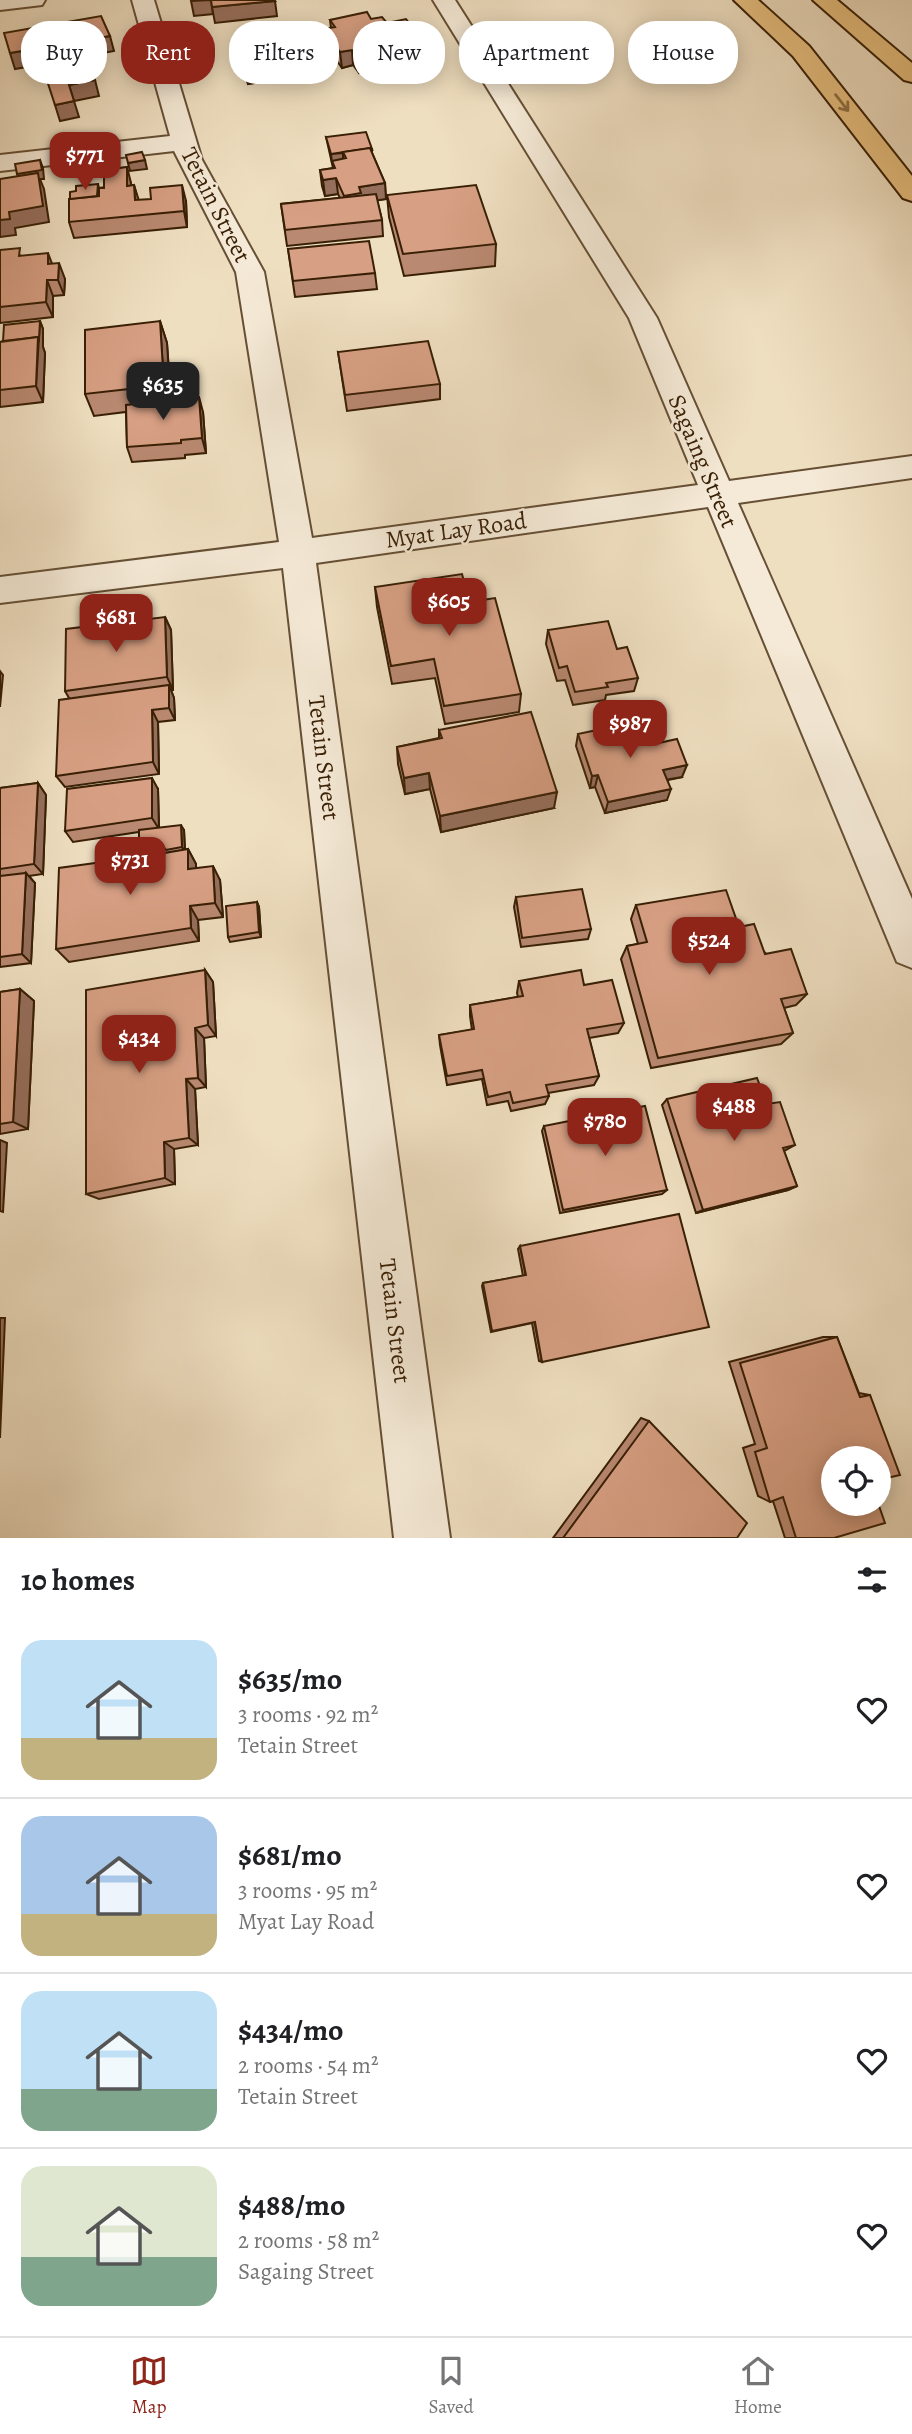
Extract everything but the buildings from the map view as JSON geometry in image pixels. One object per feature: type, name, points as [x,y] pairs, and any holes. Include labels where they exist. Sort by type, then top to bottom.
[{"type":"main road","points":[[745,0],[802,51],[912,193]]},
{"type":"main road","points":[[824,0],[912,75]]},
{"type":"street","points":[[0,4],[34,0]]},
{"type":"street","name":"Tetain Street","points":[[143,0],[189,160],[250,272],[298,552],[422,1538]]},
{"type":"street","name":"Sagaing Street","points":[[444,0],[643,318],[912,948]]},
{"type":"street","points":[[0,163],[184,142]]},
{"type":"street","name":"Myat Lay Road","points":[[0,590],[298,552],[912,467]]}]
